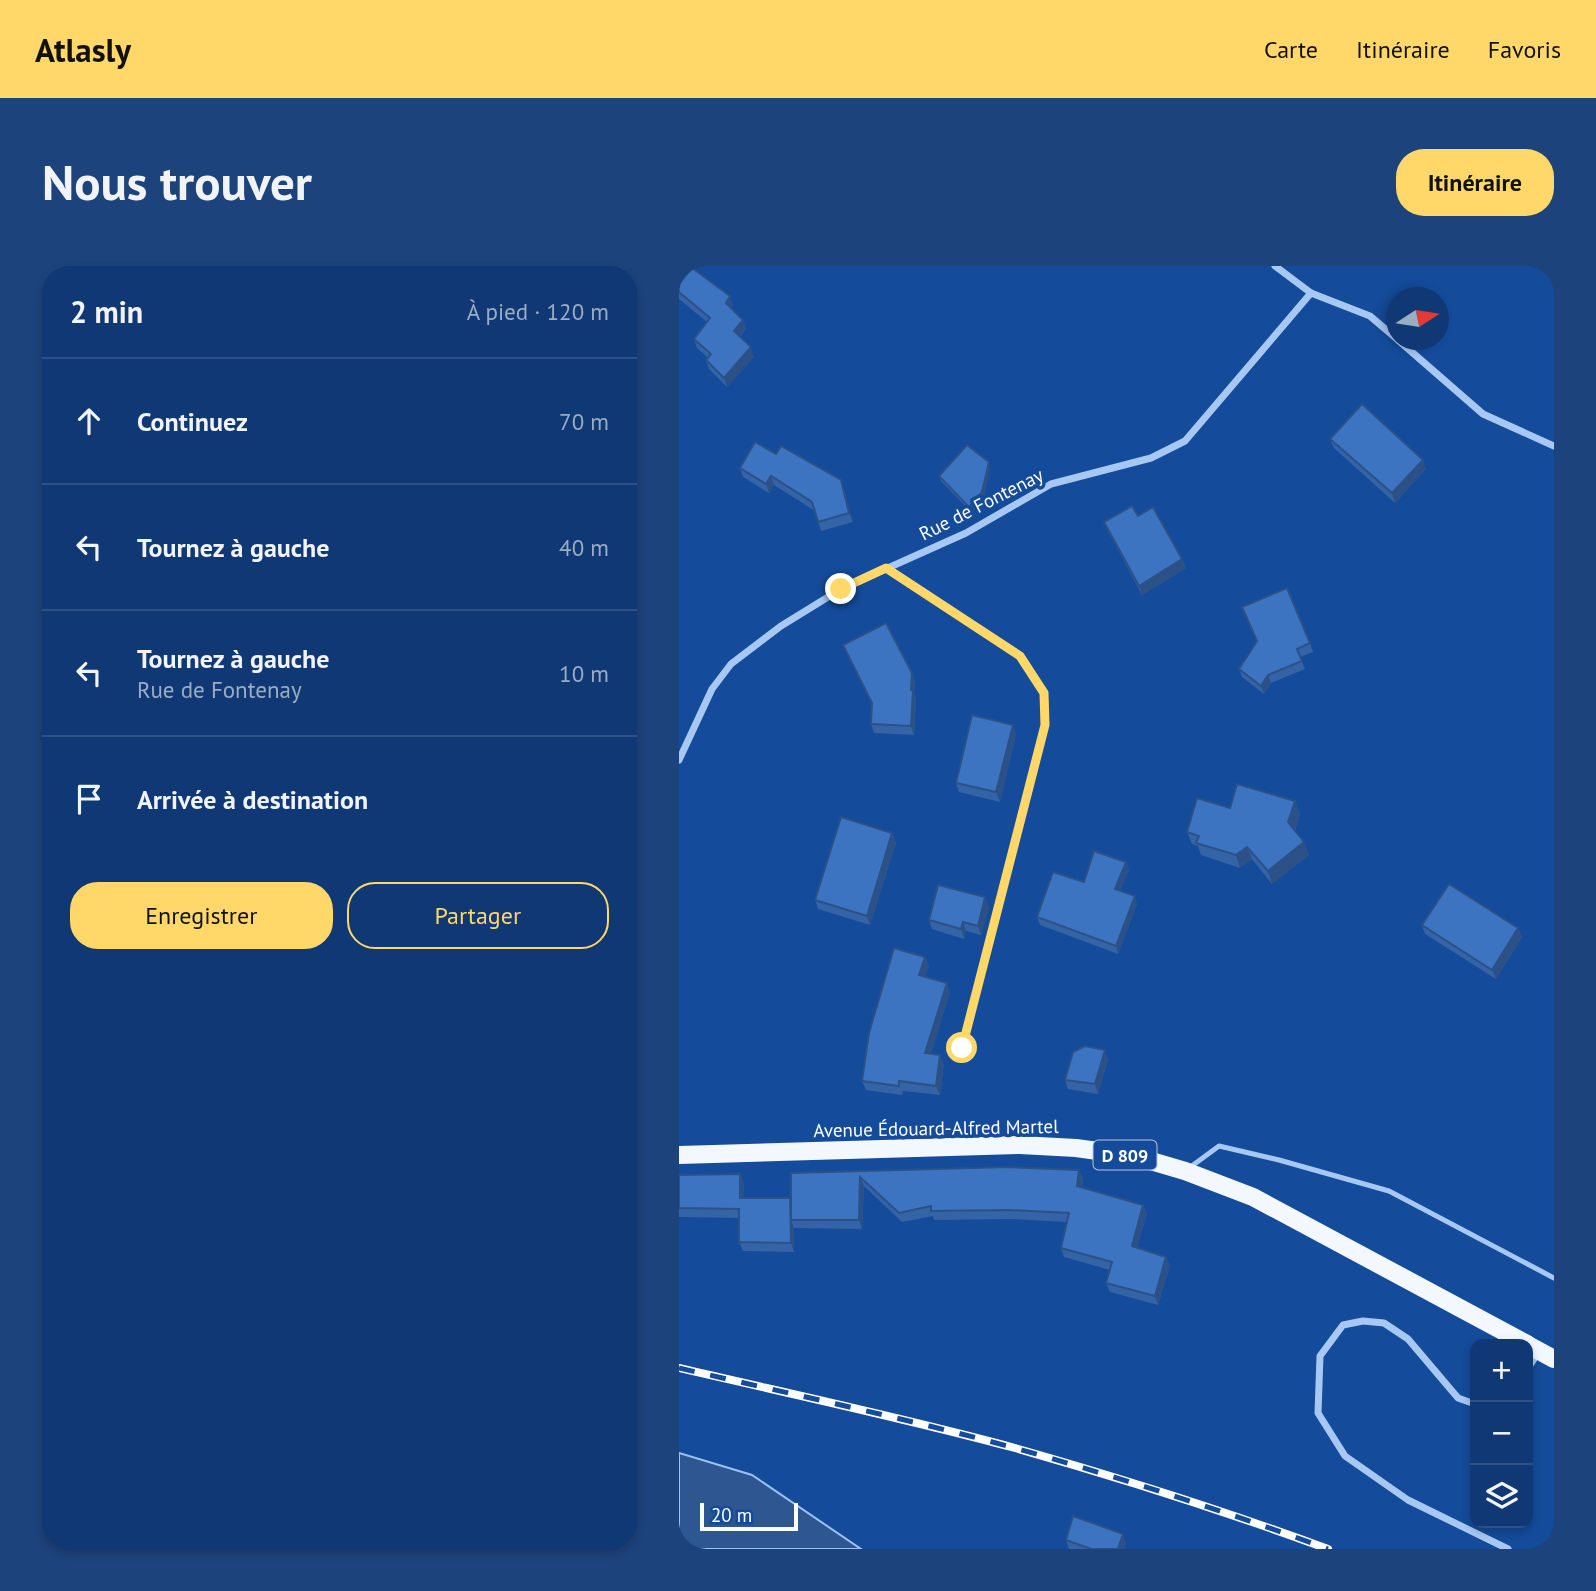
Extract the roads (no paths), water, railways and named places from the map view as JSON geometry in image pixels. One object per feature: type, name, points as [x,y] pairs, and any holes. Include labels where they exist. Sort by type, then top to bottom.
[{"type":"main road","name":"Avenue Édouard-Alfred Martel","points":[[679,1155],[1020,1146],[1076,1148],[1134,1156],[1185,1171],[1252,1197],[1537,1350]]},
{"type":"street","points":[[1275,266],[1311,293],[1370,316],[1386,330]]},
{"type":"street","name":"Rue de Fontenay","points":[[679,760],[712,689],[731,664],[781,626],[841,589],[966,533],[1051,484],[1151,458],[1185,441],[1311,293]]},
{"type":"street","points":[[1410,350],[1483,414],[1554,446]]},
{"type":"street","points":[[1470,1402],[1458,1398],[1408,1339],[1384,1323],[1363,1321],[1343,1325],[1320,1356],[1318,1413],[1345,1456],[1408,1500],[1508,1549]]},
{"type":"lane","points":[[886,568],[1020,656],[1044,693],[1045,725],[962,1048]]},
{"type":"lane","points":[[1185,1171],[1220,1146],[1389,1191],[1554,1278]]},
{"type":"water","points":[[679,1453],[752,1475],[861,1549],[679,1549]]},
{"type":"railway","points":[[679,1368],[1015,1448],[1251,1521],[1328,1549]]}]
